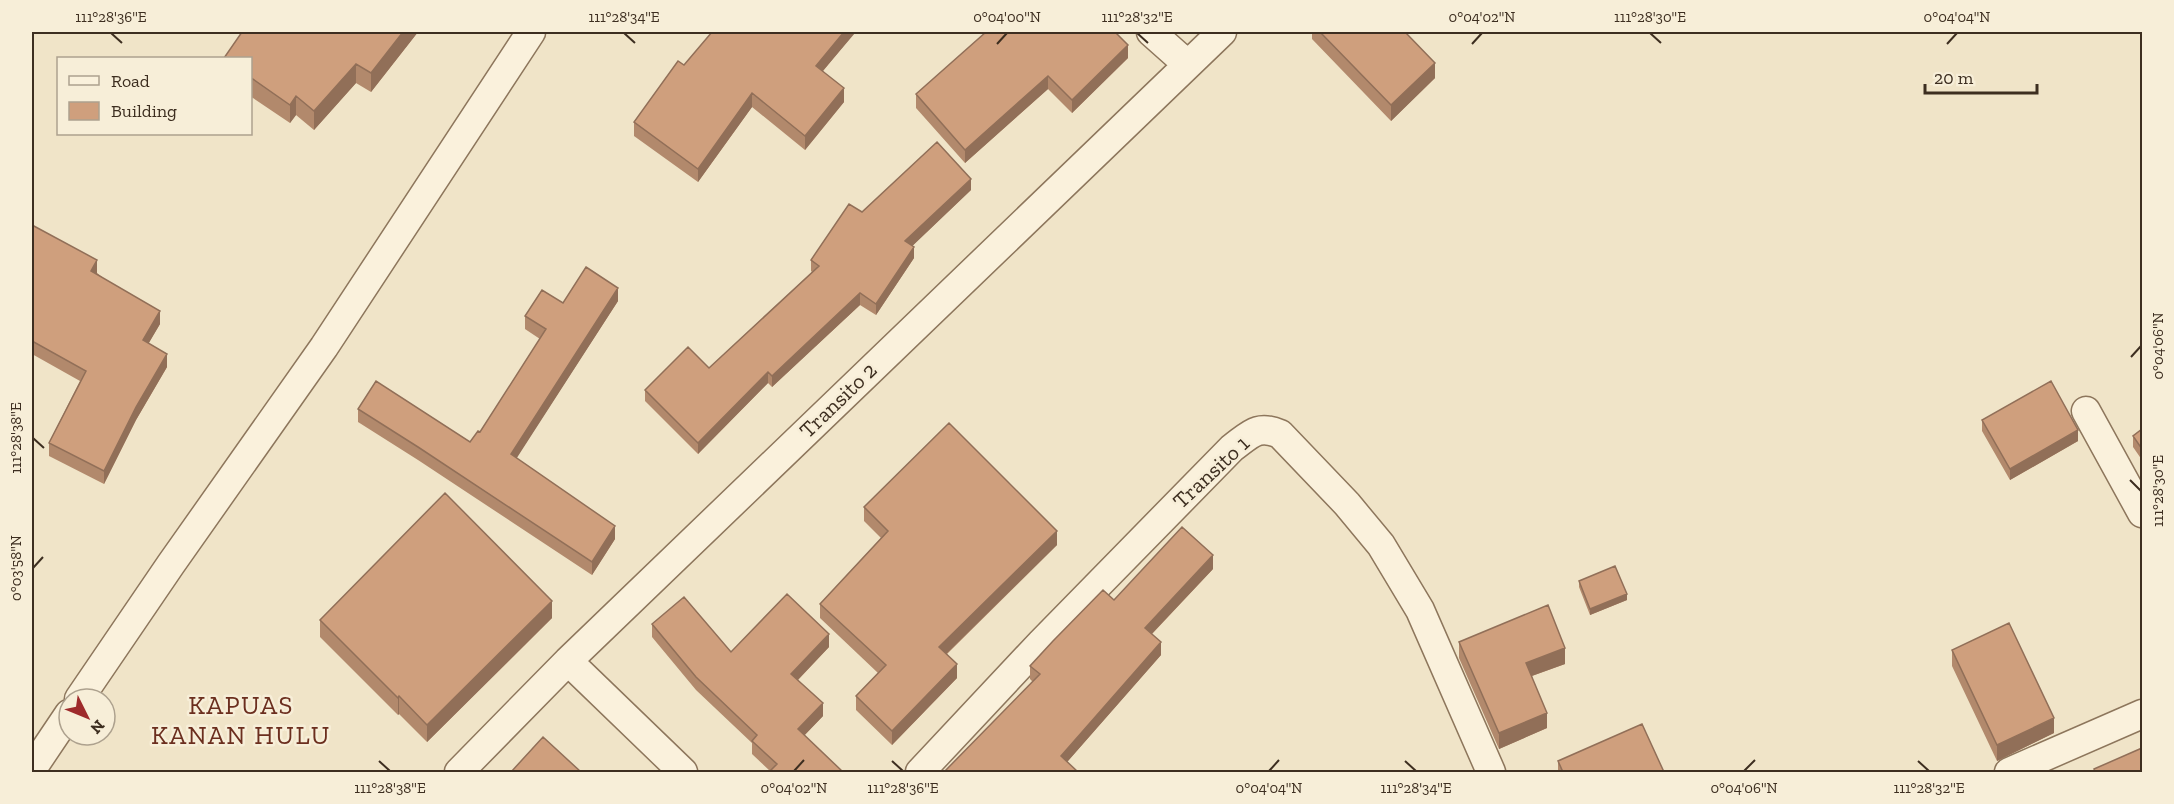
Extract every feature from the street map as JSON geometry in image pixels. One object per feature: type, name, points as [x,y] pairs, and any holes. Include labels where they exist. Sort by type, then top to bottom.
[{"type":"street","points":[[87,687],[324,347],[531,32]]},
{"type":"street","points":[[1151,32],[1186,64]]},
{"type":"street","name":"Transito 2","points":[[459,772],[568,661],[1186,64],[1222,32]]},
{"type":"street","points":[[2086,411],[2142,513]]},
{"type":"street","name":"Transito 1","points":[[920,772],[1041,643],[1232,448],[1256,430],[1268,428],[1280,434],[1347,504],[1381,545],[1420,610],[1491,772]]},
{"type":"street","points":[[568,661],[683,772]]},
{"type":"street","points":[[2008,772],[2142,714]]},
{"type":"street","points":[[32,769],[57,732]]},
{"type":"building","points":[[242,32],[403,32],[371,73],[356,64],[314,111],[296,96],[290,105],[252,78],[252,57],[225,57]]},
{"type":"building","points":[[712,32],[844,32],[816,66],[844,88],[805,136],[752,93],[698,169],[634,122],[678,61],[684,65]]},
{"type":"building","points":[[986,32],[1115,32],[1128,45],[1072,100],[1048,76],[965,150],[916,94]]},
{"type":"building","points":[[1320,32],[1405,32],[1435,63],[1391,105]]},
{"type":"building","points":[[937,142],[971,179],[905,241],[914,247],[876,304],[860,293],[772,376],[768,372],[698,443],[645,390],[688,347],[709,368],[819,266],[811,260],[849,204],[862,212]]},
{"type":"building","points":[[32,225],[97,260],[91,271],[160,311],[143,340],[167,354],[136,407],[104,471],[49,443],[86,371],[32,341]]},
{"type":"building","points":[[586,267],[618,288],[511,454],[615,526],[592,562],[358,409],[376,381],[470,442],[478,431],[480,432],[546,329],[525,316],[542,290],[563,303]]},
{"type":"building","points":[[2051,381],[2078,430],[2010,469],[1982,420]]},
{"type":"building","points":[[949,423],[1057,531],[939,647],[957,664],[892,731],[856,696],[886,665],[820,604],[888,531],[864,507]]},
{"type":"building","points":[[2142,429],[2142,449],[2133,436]]},
{"type":"building","points":[[445,493],[552,601],[427,725],[320,620]]},
{"type":"building","points":[[1182,527],[1213,555],[1145,628],[1161,642],[1061,756],[1078,772],[944,772],[1040,674],[1030,666],[1053,641],[1103,590],[1114,600]]},
{"type":"building","points":[[1615,566],[1627,594],[1590,609],[1579,581]]},
{"type":"building","points":[[787,594],[829,634],[791,674],[823,703],[798,729],[843,772],[769,772],[777,764],[752,741],[757,735],[696,677],[652,624],[684,597],[731,652]]},
{"type":"building","points":[[1548,605],[1565,648],[1526,663],[1547,713],[1499,733],[1459,642]]},
{"type":"building","points":[[2009,623],[2054,718],[1997,745],[1952,650]]},
{"type":"building","points":[[1642,724],[1664,772],[1563,772],[1558,761]]},
{"type":"building","points":[[543,737],[581,772],[511,772]]},
{"type":"building","points":[[2142,748],[2142,772],[2095,772],[2094,769]]},
{"type":"district","name":"KAPUAS KANAN HULU","points":[[241,720]]}]
